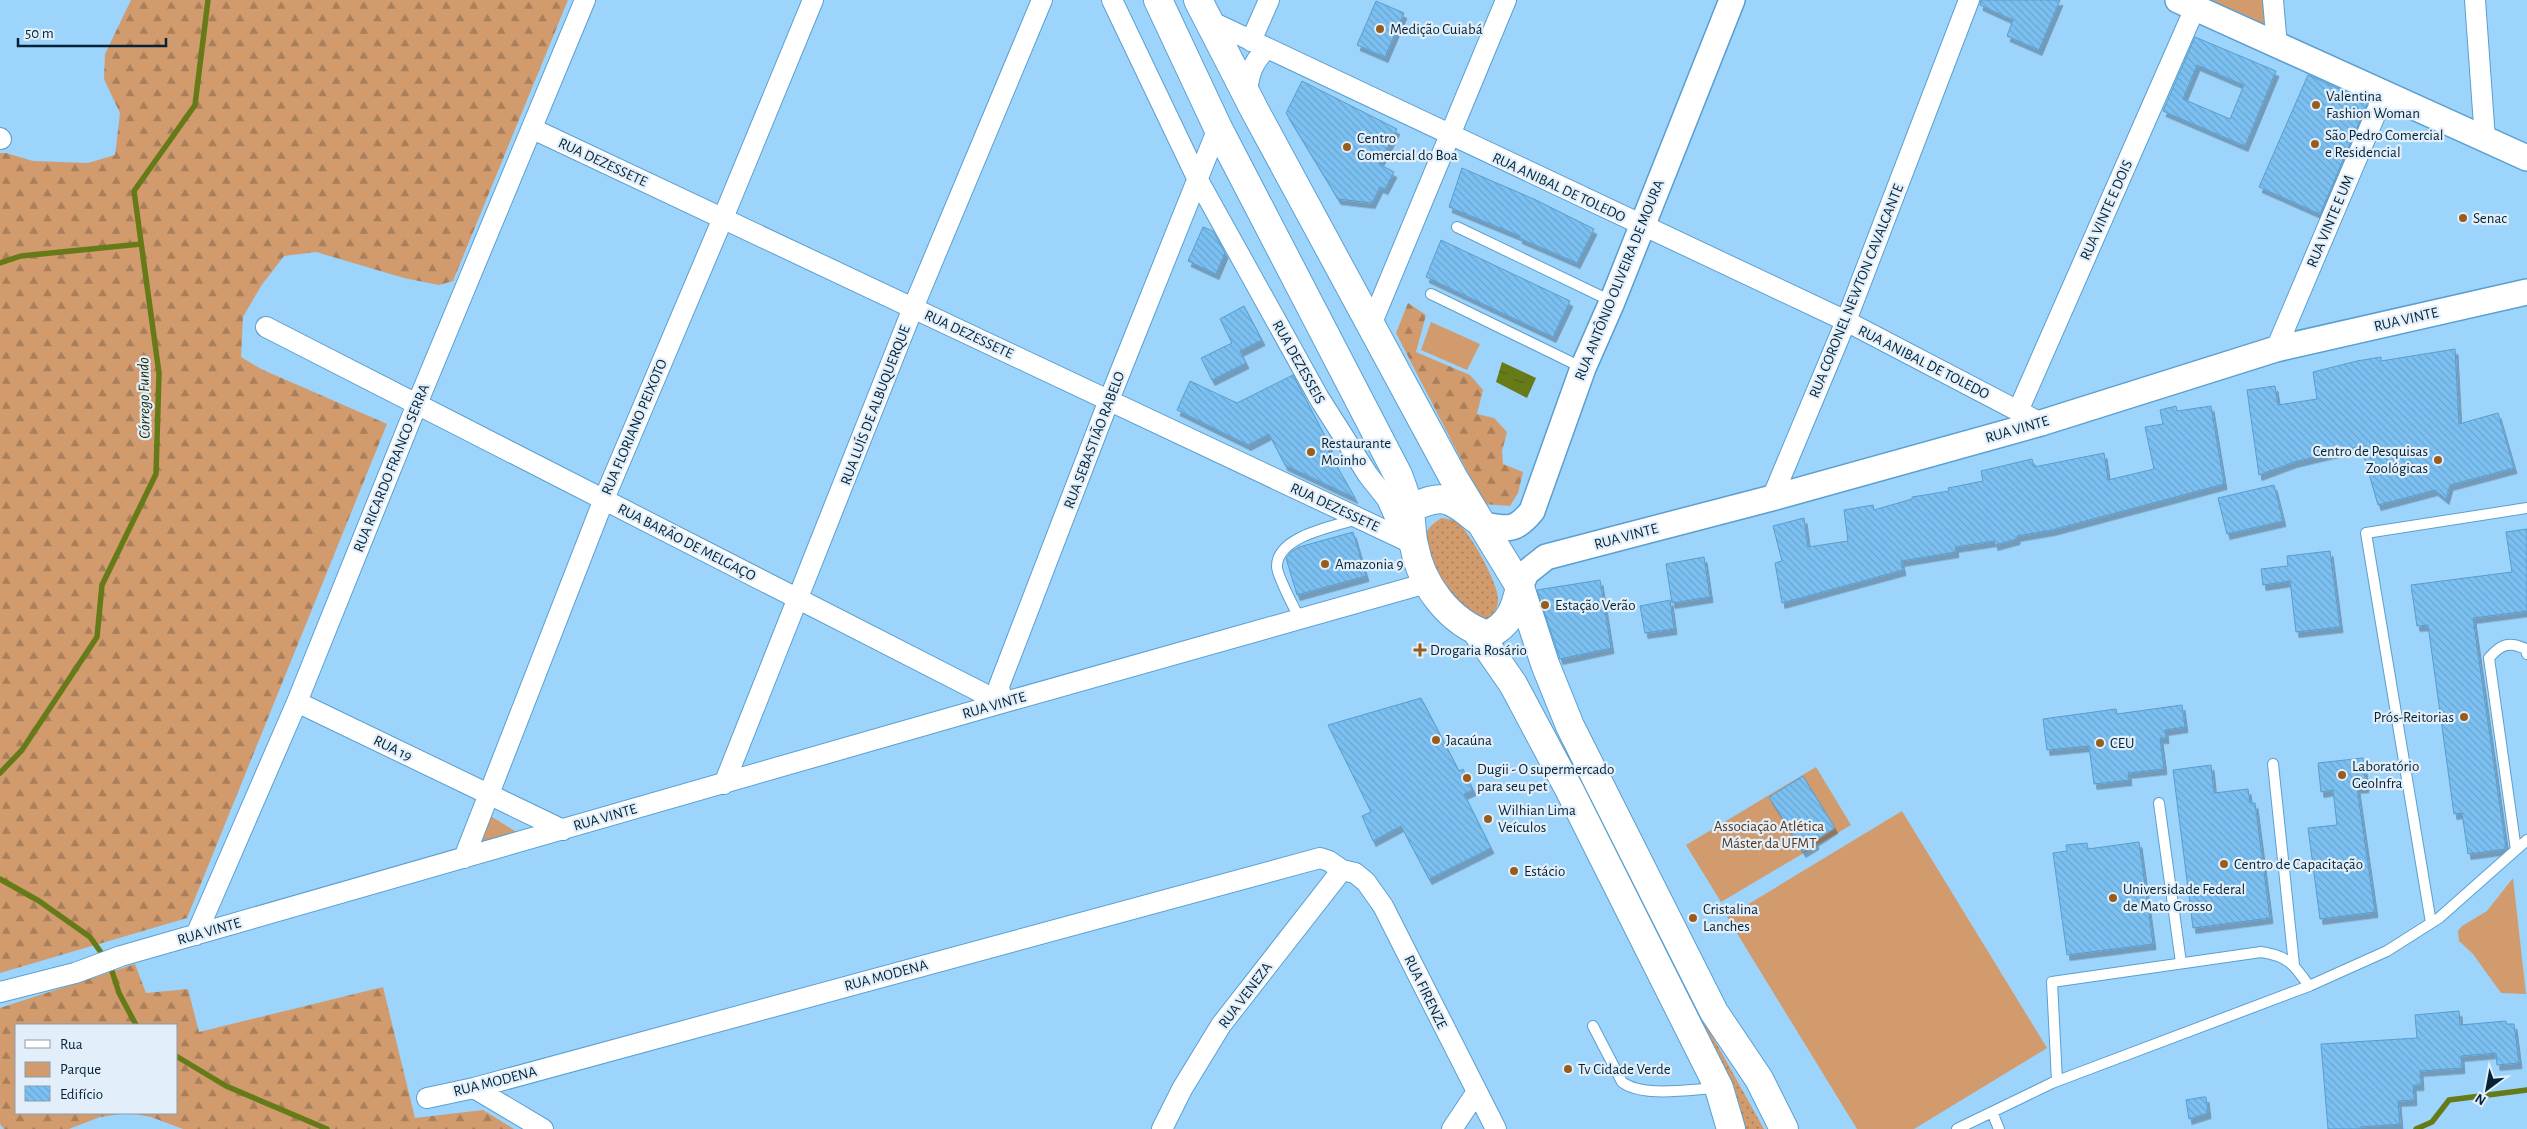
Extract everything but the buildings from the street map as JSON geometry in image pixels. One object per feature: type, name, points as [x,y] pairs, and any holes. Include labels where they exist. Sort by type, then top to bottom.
[{"type":"main road","points":[[1158,0],[1218,128],[1398,475],[1409,509],[1409,544],[1427,583],[1450,613],[1477,632],[1488,635],[1507,622],[1515,609],[1520,587]]},
{"type":"main road","points":[[1204,11],[1247,96],[1453,477],[1520,587],[1545,664],[1570,726],[1714,1012],[1758,1079],[1784,1129]]},
{"type":"main road","points":[[1409,509],[1427,501],[1441,499],[1454,501],[1483,525]]},
{"type":"main road","points":[[1477,632],[1513,684],[1570,791],[1719,1088],[1732,1129]]},
{"type":"street","name":"RUA RICARDO FRANCO SERRA","points":[[196,934],[297,702],[417,404],[533,129],[585,0]]},
{"type":"street","name":"RUA FLORIANO PEIXOTO","points":[[464,858],[604,499],[813,0]]},
{"type":"street","name":"RUA LUÍS DE ALBUQUERQUE","points":[[724,784],[913,308],[1042,0]]},
{"type":"street","name":"RUA DEZESSEIS","points":[[1112,0],[1198,180],[1319,398],[1368,475],[1387,498],[1409,544]]},
{"type":"street","points":[[1247,96],[1250,72],[1259,45],[1269,0]]},
{"type":"street","points":[[1371,325],[1506,0]]},
{"type":"street","name":"RUA ANTÔNIO OLIVEIRA DE MOURA","points":[[1483,525],[1510,529],[1522,524],[1532,511],[1583,368],[1612,302],[1732,0]]},
{"type":"street","name":"RUA CORONEL NEWTON CAVALCANTE","points":[[1772,498],[1846,321],[1969,0]]},
{"type":"street","points":[[2274,0],[2277,46]]},
{"type":"street","points":[[2474,0],[2485,139]]},
{"type":"street","points":[[2186,4],[2527,158]]},
{"type":"street","name":"RUA VINTE E DOIS","points":[[2018,411],[2186,4]]},
{"type":"street","name":"RUA ANIBAL DE TOLEDO","points":[[1204,11],[1259,45],[1448,136],[1846,321],[2041,423]]},
{"type":"street","name":"RUA VINTE E UM","points":[[2276,349],[2384,94]]},
{"type":"street","name":"RUA SEBASTIÃO RABELO","points":[[1002,703],[999,686],[1109,400],[1218,128]]},
{"type":"street","name":"RUA DEZESSETE","points":[[533,129],[1359,518],[1409,544]]},
{"type":"street","name":"RUA VINTE","points":[[1520,587],[1526,573],[1546,557],[1772,498],[2041,423],[2276,349],[2527,292]]},
{"type":"street","name":"RUA BARÃO DE MELGAÇO","points":[[266,327],[1002,703]]},
{"type":"street","name":"RUA VINTE","points":[[0,992],[75,973],[121,956],[196,934],[1427,583]]},
{"type":"street","name":"RUA 19","points":[[297,702],[488,794]]},
{"type":"street","name":"RUA VINTE","points":[[488,794],[563,830]]},
{"type":"street","name":"RUA MODENA","points":[[427,1098],[474,1088],[1309,859],[1320,858],[1329,861],[1342,870]]},
{"type":"street","name":"RUA FIRENZE","points":[[1342,870],[1355,874],[1366,882],[1383,906],[1476,1093],[1496,1129]]},
{"type":"street","name":"RUA VENEZA","points":[[1162,1129],[1182,1089],[1221,1025],[1342,870]]},
{"type":"street","points":[[474,1088],[543,1129]]},
{"type":"street","points":[[1452,1129],[1476,1093]]},
{"type":"lane","points":[[1457,227],[1612,302]]},
{"type":"lane","points":[[1431,294],[1583,368]]},
{"type":"lane","points":[[2431,923],[2366,533],[2527,508]]},
{"type":"lane","points":[[1300,620],[1277,567],[1280,554],[1286,545],[1297,539],[1359,518]]},
{"type":"lane","points":[[2516,850],[2490,658],[2499,647],[2515,644],[2526,649],[2527,654]]},
{"type":"lane","points":[[2273,764],[2294,965]]},
{"type":"lane","points":[[2159,803],[2181,963]]},
{"type":"lane","points":[[1957,1129],[2057,1081],[2309,986],[2387,951],[2431,923],[2527,840]]},
{"type":"lane","points":[[2057,1081],[2052,982],[2261,952],[2280,955],[2294,965],[2309,986]]},
{"type":"lane","points":[[1593,1026],[1622,1082],[1629,1087],[1642,1091],[1719,1088]]},
{"type":"lane","points":[[1992,1112],[1999,1129]]},
{"type":"green space","points":[[131,0],[568,0],[453,281],[439,285],[404,278],[316,252],[284,256],[261,286],[243,317],[241,357],[261,369],[387,424],[187,918],[0,973],[0,153],[33,161],[88,163],[115,155],[120,113],[104,79],[105,54]]},
{"type":"green space","points":[[2191,0],[2264,0],[2266,34]]},
{"type":"green space","points":[[1408,303],[1426,315],[1416,352],[1470,375],[1483,390],[1477,414],[1494,418],[1507,432],[1502,451],[1503,464],[1523,472],[1518,493],[1510,506],[1484,504],[1396,333]]},
{"type":"green space","points":[[1431,322],[1480,344],[1467,370],[1421,350]]},
{"type":"green space","points":[[1441,518],[1454,520],[1462,526],[1476,546],[1489,571],[1498,601],[1494,612],[1486,620],[1473,619],[1458,602],[1433,566],[1425,542],[1428,530]]},
{"type":"green space","name":"Associação Atlética Máster da UFMT","points":[[1816,767],[1851,825],[1721,902],[1686,845]]},
{"type":"green space","points":[[1902,811],[2047,1048],[1914,1129],[1857,1129],[1727,917]]},
{"type":"green space","points":[[489,815],[518,833],[480,846]]},
{"type":"green space","points":[[2513,878],[2526,994],[2501,993],[2473,954],[2459,941],[2458,931],[2462,926],[2487,911]]},
{"type":"green space","points":[[135,964],[146,993],[188,989],[199,1032],[383,987],[415,1118],[483,1110],[514,1129],[183,1129],[151,1117],[134,1114],[178,1114],[178,1024],[15,1024],[15,1114],[121,1114],[100,1117],[69,1129],[4,1129],[0,1124],[0,1008]]},
{"type":"green space","points":[[1685,987],[1764,1129],[1741,1129],[1682,989]]},
{"type":"water","points":[[1502,362],[1536,378],[1527,398],[1496,382]]},
{"type":"waterway","name":"Córrego Fundo","points":[[0,773],[22,750],[97,637],[102,585],[156,474],[159,373],[134,191],[195,105],[208,0]]},
{"type":"waterway","points":[[0,263],[21,256],[141,244]]},
{"type":"waterway","points":[[0,879],[39,901],[90,937],[110,965],[119,993],[135,1024]]},
{"type":"waterway","points":[[178,1057],[226,1086],[327,1129]]},
{"type":"waterway","points":[[2416,1129],[2432,1122],[2449,1100],[2527,1090]]},
{"type":"place","name":"Medição Cuiabá","points":[[1380,29]]},
{"type":"place","name":"Valentina Fashion Woman","points":[[2316,105]]},
{"type":"place","name":"São Pedro Comercial e Residencial","points":[[2315,144]]},
{"type":"place","name":"Centro Comercial do Boa","points":[[1347,147]]},
{"type":"place","name":"Senac","points":[[2463,218]]},
{"type":"place","name":"Restaurante Moinho","points":[[1311,452]]},
{"type":"place","name":"Centro de Pesquisas Zoológicas","points":[[2438,460]]},
{"type":"place","name":"Amazonia 9","points":[[1325,564]]},
{"type":"place","name":"Estação Verão","points":[[1545,605]]},
{"type":"place","name":"Drogaria Rosário","points":[[1420,650]]},
{"type":"place","name":"Prós-Reitorias","points":[[2464,717]]},
{"type":"place","name":"Jacaúna","points":[[1436,740]]},
{"type":"place","name":"CEU","points":[[2100,743]]},
{"type":"place","name":"Laboratório GeoInfra","points":[[2342,775]]},
{"type":"place","name":"Dugii - O supermercado para seu pet","points":[[1467,778]]},
{"type":"place","name":"Wilhian Lima Veículos","points":[[1488,819]]},
{"type":"place","name":"Centro de Capacitação","points":[[2224,864]]},
{"type":"place","name":"Estácio","points":[[1514,871]]},
{"type":"place","name":"Universidade Federal de Mato Grosso","points":[[2113,898]]},
{"type":"place","name":"Cristalina Lanches","points":[[1693,918]]},
{"type":"place","name":"Tv Cidade Verde","points":[[1568,1069]]}]
